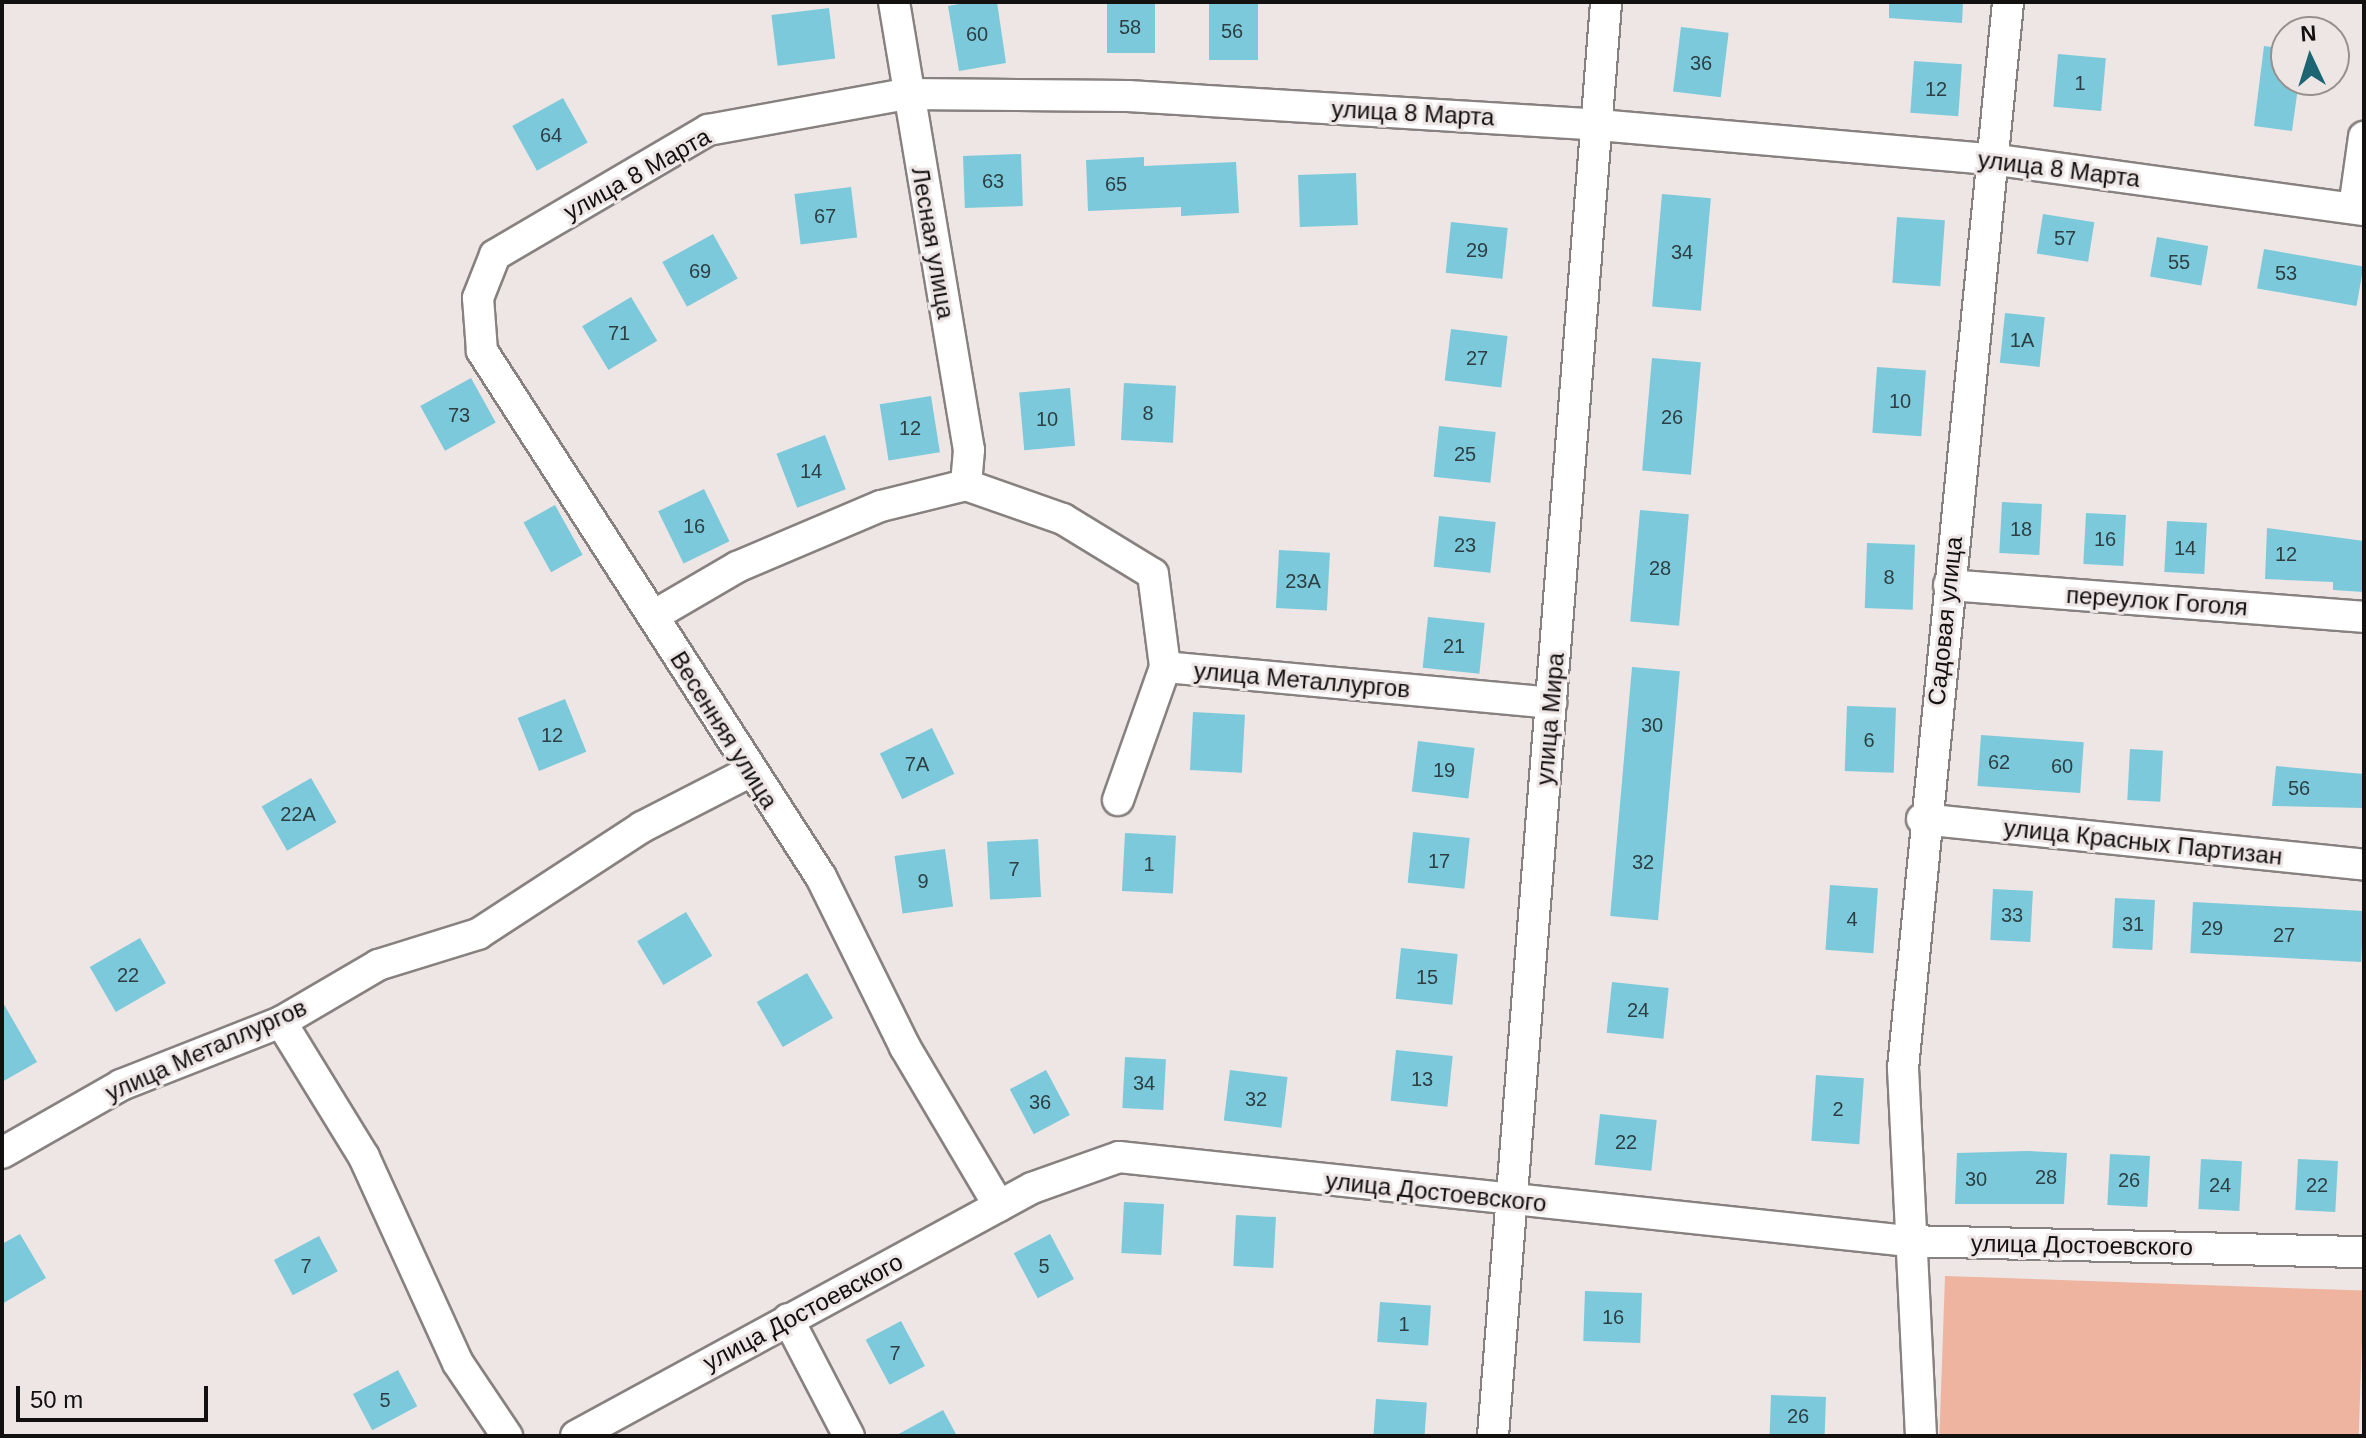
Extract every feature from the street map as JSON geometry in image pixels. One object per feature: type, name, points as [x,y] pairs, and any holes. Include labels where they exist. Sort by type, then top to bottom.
[{"type":"street","name":"Лесная улица","points":[[894,2],[969,450],[966,485]]},
{"type":"street","name":"улица Мира","points":[[1493,1436],[1599,125],[1606,2]]},
{"type":"street","name":"Садовая улица","points":[[1921,1436],[1907,1241],[1903,1068],[1922,819],[1997,160],[2008,2]]},
{"type":"street","name":"улица 8 Марта","points":[[495,255],[708,130],[907,94],[1128,96],[1599,125],[1997,160],[2359,209]]},
{"type":"street","points":[[2359,209],[2364,137]]},
{"type":"street","name":"Весенняя улица","points":[[495,255],[478,298],[482,351],[655,615],[749,772],[821,877],[905,1047],[999,1206]]},
{"type":"street","points":[[655,615],[737,567],[881,506],[966,485]]},
{"type":"street","name":"улица Металлургов","points":[[966,485],[1063,519],[1153,574],[1165,667],[1551,703]]},
{"type":"street","name":"переулок Гоголя","points":[[1949,585],[2364,617]]},
{"type":"street","points":[[1118,800],[1165,667]]},
{"type":"street","name":"улица Металлургов","points":[[2,1153],[121,1085],[281,1022],[378,965],[478,934],[642,827],[749,772]]},
{"type":"street","name":"улица Красных Партизан","points":[[1922,819],[2364,865]]},
{"type":"street","points":[[281,1022],[364,1157],[458,1363],[507,1436]]},
{"type":"street","name":"улица Достоевского","points":[[576,1436],[999,1206],[1119,1157],[1907,1241],[2364,1252]]},
{"type":"street","points":[[788,1319],[849,1436]]},
{"type":"shaded area","points":[[1945,1276],[2364,1291],[2359,1436],[1939,1436]]},
{"type":"building","points":[[997,2],[1006,63],[959,71],[948,6]]},
{"type":"building","points":[[1107,2],[1155,2],[1155,53],[1107,53]]},
{"type":"building","points":[[1209,2],[1258,2],[1258,60],[1209,60]]},
{"type":"building","points":[[1889,2],[1963,2],[1962,23],[1889,18]]},
{"type":"building","points":[[829,8],[835,59],[778,66],[771,15]]},
{"type":"building","points":[[1681,27],[1729,33],[1721,97],[1673,92]]},
{"type":"building","points":[[2264,46],[2270,47],[2270,96],[2297,96],[2292,131],[2254,126]]},
{"type":"building","points":[[2058,54],[2106,58],[2101,111],[2053,107]]},
{"type":"building","points":[[1914,61],[1962,64],[1958,116],[1910,113]]},
{"type":"building","points":[[563,98],[588,143],[537,171],[512,126]]},
{"type":"building","points":[[1021,154],[1023,206],[965,208],[963,156]]},
{"type":"building","points":[[1144,157],[1144,166],[1236,162],[1239,213],[1181,216],[1181,207],[1088,211],[1086,160]]},
{"type":"building","points":[[1356,173],[1358,225],[1300,227],[1298,175]]},
{"type":"building","points":[[851,187],[857,238],[801,245],[794,194]]},
{"type":"building","points":[[1662,194],[1711,198],[1701,311],[1652,307]]},
{"type":"building","points":[[2043,214],[2094,222],[2088,262],[2037,254]]},
{"type":"building","points":[[1897,217],[1945,220],[1940,286],[1892,283]]},
{"type":"building","points":[[1451,222],[1508,228],[1502,279],[1446,273]]},
{"type":"building","points":[[713,234],[738,279],[687,307],[662,262]]},
{"type":"building","points":[[2157,237],[2208,246],[2201,285],[2150,276]]},
{"type":"building","points":[[2264,249],[2363,267],[2357,306],[2257,288]]},
{"type":"building","points":[[631,297],[657,341],[608,370],[582,326]]},
{"type":"building","points":[[2005,313],[2045,317],[2040,367],[2000,363]]},
{"type":"building","points":[[1451,329],[1508,336],[1501,388],[1445,381]]},
{"type":"building","points":[[1652,358],[1701,362],[1691,475],[1642,471]]},
{"type":"building","points":[[1877,367],[1926,370],[1921,436],[1872,433]]},
{"type":"building","points":[[471,378],[496,423],[445,451],[420,406]]},
{"type":"building","points":[[1124,383],[1176,386],[1173,443],[1121,440]]},
{"type":"building","points":[[1070,388],[1075,446],[1024,450],[1019,392]]},
{"type":"building","points":[[931,396],[940,452],[889,460],[880,404]]},
{"type":"building","points":[[1439,426],[1496,432],[1490,483],[1434,477]]},
{"type":"building","points":[[825,435],[846,489],[797,508],[776,454]]},
{"type":"building","points":[[704,489],[729,541],[684,563],[658,511]]},
{"type":"building","points":[[2002,502],[2042,504],[2039,555],[1999,553]]},
{"type":"building","points":[[555,505],[583,555],[551,572],[524,522]]},
{"type":"building","points":[[1640,510],[1689,514],[1679,626],[1630,622]]},
{"type":"building","points":[[2086,513],[2126,515],[2123,566],[2083,564]]},
{"type":"building","points":[[1439,516],[1496,522],[1490,573],[1434,567]]},
{"type":"building","points":[[2167,521],[2207,523],[2204,574],[2164,572]]},
{"type":"building","points":[[2267,528],[2364,541],[2364,592],[2333,590],[2333,582],[2265,579]]},
{"type":"building","points":[[1867,543],[1915,545],[1913,610],[1865,608]]},
{"type":"building","points":[[1279,550],[1330,553],[1327,611],[1276,608]]},
{"type":"building","points":[[1428,617],[1485,623],[1479,674],[1423,668]]},
{"type":"building","points":[[1632,667],[1680,671],[1658,920],[1610,916]]},
{"type":"building","points":[[565,699],[586,752],[539,771],[518,718]]},
{"type":"building","points":[[1847,706],[1896,708],[1894,773],[1845,771]]},
{"type":"building","points":[[1193,712],[1245,715],[1242,773],[1190,770]]},
{"type":"building","points":[[932,728],[954,774],[902,799],[880,753]]},
{"type":"building","points":[[1981,735],[2084,742],[2080,793],[1977,786]]},
{"type":"building","points":[[1418,741],[1475,748],[1468,799],[1412,792]]},
{"type":"building","points":[[2130,749],[2163,751],[2160,802],[2127,800]]},
{"type":"building","points":[[2276,766],[2364,774],[2364,808],[2272,806]]},
{"type":"building","points":[[311,778],[336,822],[287,851],[262,806]]},
{"type":"building","points":[[1413,832],[1470,838],[1464,889],[1408,883]]},
{"type":"building","points":[[1125,833],[1176,836],[1173,894],[1122,891]]},
{"type":"building","points":[[1038,839],[1041,897],[990,900],[987,842]]},
{"type":"building","points":[[945,849],[953,906],[903,914],[894,856]]},
{"type":"building","points":[[1830,885],[1878,888],[1873,953],[1825,950]]},
{"type":"building","points":[[1993,889],[2033,891],[2030,942],[1990,940]]},
{"type":"building","points":[[2115,898],[2155,900],[2152,950],[2112,948]]},
{"type":"building","points":[[2193,902],[2364,911],[2361,962],[2190,953]]},
{"type":"building","points":[[686,912],[712,956],[663,985],[637,941]]},
{"type":"building","points":[[140,938],[166,983],[116,1012],[90,967]]},
{"type":"building","points":[[1401,948],[1458,954],[1452,1005],[1396,999]]},
{"type":"building","points":[[807,973],[833,1018],[783,1047],[757,1002]]},
{"type":"building","points":[[1612,982],[1669,988],[1663,1039],[1607,1033]]},
{"type":"building","points":[[2,1001],[37,1062],[2,1082]]},
{"type":"building","points":[[1396,1050],[1453,1056],[1447,1107],[1391,1101]]},
{"type":"building","points":[[1125,1057],[1166,1059],[1163,1110],[1122,1108]]},
{"type":"building","points":[[1046,1070],[1070,1115],[1034,1134],[1010,1089]]},
{"type":"building","points":[[1230,1070],[1288,1077],[1281,1128],[1224,1121]]},
{"type":"building","points":[[1816,1075],[1864,1078],[1859,1144],[1811,1141]]},
{"type":"building","points":[[1600,1114],[1657,1120],[1651,1171],[1595,1165]]},
{"type":"building","points":[[1957,1153],[2067,1153],[2064,1204],[1955,1204]]},
{"type":"building","points":[[2110,1154],[2150,1156],[2147,1207],[2107,1205]]},
{"type":"building","points":[[2201,1159],[2242,1161],[2239,1211],[2198,1209]]},
{"type":"building","points":[[2298,1159],[2338,1161],[2335,1212],[2295,1210]]},
{"type":"building","points":[[1124,1202],[1164,1204],[1161,1255],[1121,1253]]},
{"type":"building","points":[[1236,1215],[1276,1217],[1273,1268],[1233,1266]]},
{"type":"building","points":[[20,1234],[46,1278],[2,1304],[2,1244]]},
{"type":"building","points":[[1050,1234],[1074,1279],[1038,1298],[1014,1253]]},
{"type":"building","points":[[319,1236],[338,1271],[293,1295],[274,1260]]},
{"type":"building","points":[[1585,1291],[1642,1293],[1640,1343],[1583,1341]]},
{"type":"building","points":[[1380,1302],[1431,1306],[1428,1345],[1377,1342]]},
{"type":"building","points":[[901,1321],[925,1366],[890,1385],[866,1340]]},
{"type":"building","points":[[398,1370],[417,1406],[372,1430],[353,1394]]},
{"type":"building","points":[[1771,1395],[1826,1397],[1825,1436],[1770,1436]]},
{"type":"building","points":[[1376,1399],[1427,1403],[1425,1436],[1373,1436]]},
{"type":"building","points":[[943,1410],[957,1436],[895,1436]]}]
